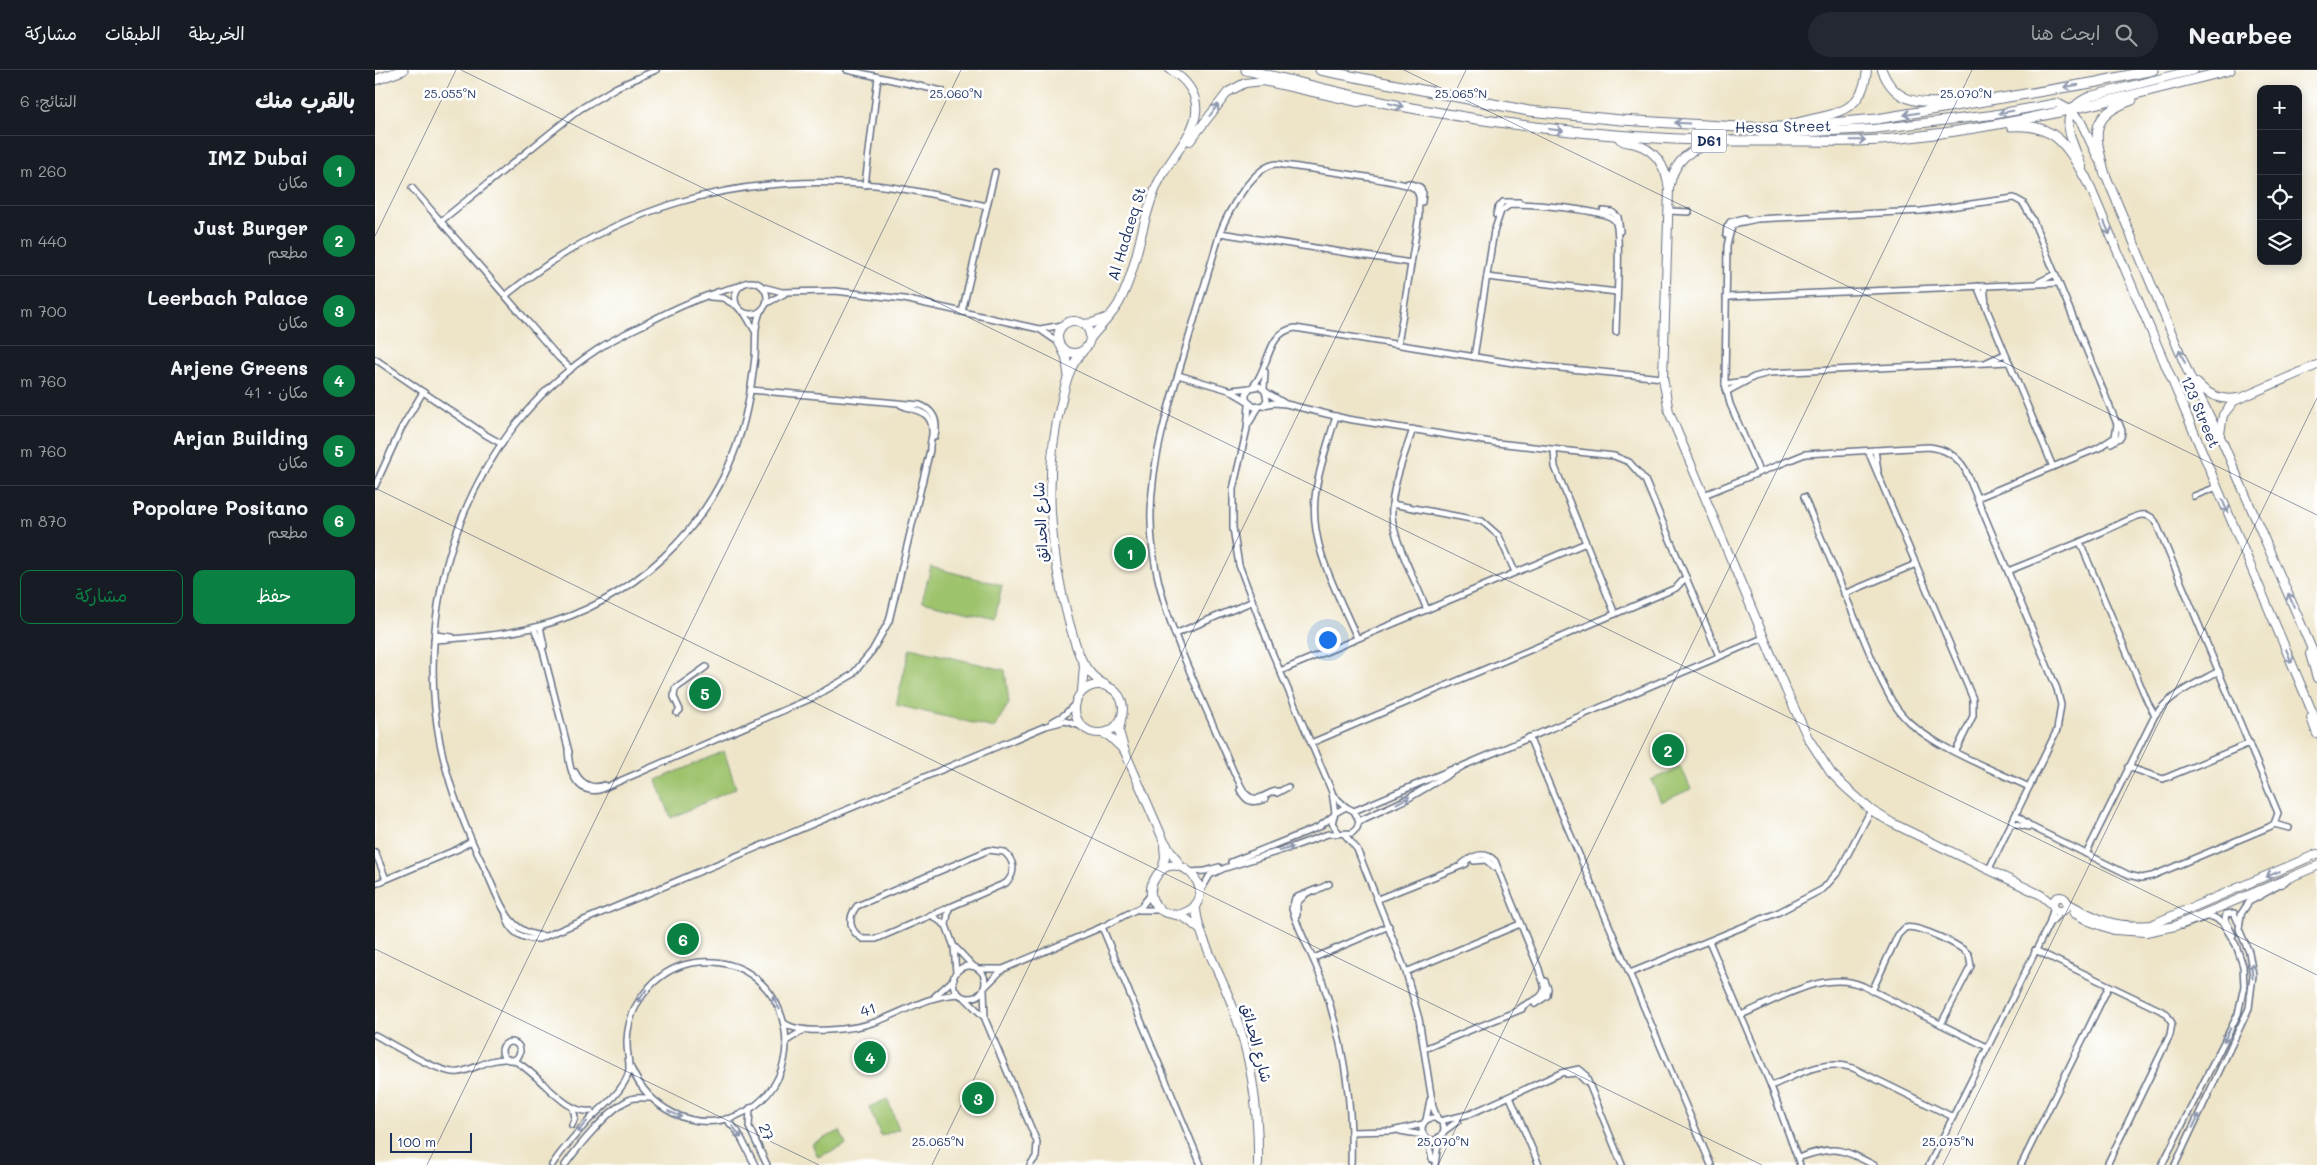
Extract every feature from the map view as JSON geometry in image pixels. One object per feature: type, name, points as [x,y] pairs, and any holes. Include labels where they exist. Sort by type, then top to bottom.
[{"type":"main road","points":[[375,80],[403,70]]},
{"type":"main road","name":"Hessa Street","points":[[1246,70],[1415,109],[1503,124],[1617,137],[1727,142],[1880,140],[1983,127],[2070,110],[2230,70]]},
{"type":"main road","name":"Hessa Street","points":[[1320,70],[1529,111],[1621,120],[1738,127],[1783,127],[1877,119],[1983,102],[2153,70]]},
{"type":"main road","points":[[2105,174],[2097,139],[2098,128],[2105,113],[2121,104],[2173,85]]},
{"type":"main road","points":[[1983,127],[2031,126],[2044,129],[2066,145],[2088,183]]},
{"type":"street","points":[[441,221],[580,109],[617,87],[656,70]]},
{"type":"street","points":[[847,70],[942,91]]},
{"type":"street","name":"Al Hadaeq St","points":[[1090,339],[1110,316],[1123,294],[1153,192],[1193,126],[1197,110],[1196,102],[1189,86],[1170,70]]},
{"type":"street","points":[[1783,127],[1845,110],[1859,95],[1864,86],[1867,70]]},
{"type":"street","points":[[1882,70],[1896,91],[1915,101],[1931,104],[1959,101],[1983,102]]},
{"type":"street","points":[[1738,127],[1771,134],[1811,133],[1873,129],[2057,104],[2070,110],[2078,101],[2091,96],[2194,70]]},
{"type":"street","points":[[865,184],[878,77]]},
{"type":"street","name":"Al Hadaeq St","points":[[1171,161],[1183,149],[1228,92],[1245,83],[1263,82],[1358,102],[1370,99]]},
{"type":"street","name":"123 Street","points":[[2070,110],[2081,122],[2105,174],[2191,376],[2223,443],[2317,660]]},
{"type":"street","name":"123 Street","points":[[2070,110],[2070,135],[2088,183],[2317,722]]},
{"type":"street","points":[[1617,137],[1622,141],[1641,146],[1654,154],[1667,174],[1669,189],[1663,378],[1669,412],[1794,709],[1817,753],[1831,773],[1871,810],[1892,823],[1989,869],[2102,927],[2128,933],[2146,932],[2175,926],[2317,866]]},
{"type":"street","points":[[1669,189],[1674,171],[1686,156],[1699,149],[1727,142]]},
{"type":"street","points":[[1288,787],[1258,798],[1249,796],[1245,793],[1234,773],[1175,634],[1153,556],[1150,512],[1152,478],[1158,445],[1220,233],[1233,206],[1259,171],[1271,164],[1414,184],[1420,187],[1423,197],[1398,344]]},
{"type":"street","points":[[962,312],[995,172]]},
{"type":"street","points":[[505,296],[544,266],[585,241],[629,220],[672,204],[713,192],[737,188],[801,183],[865,184],[917,191],[987,206]]},
{"type":"street","points":[[412,188],[569,370]]},
{"type":"street","points":[[1759,471],[1726,392],[1725,384],[1726,230],[1730,222],[1738,218],[1757,219],[1932,210],[1996,200],[2014,195],[2020,196],[2025,201],[2113,412],[2117,432],[2113,439],[2098,448],[1977,498]]},
{"type":"street","points":[[1475,357],[1497,211],[1501,204],[1509,201],[1531,205],[1609,212],[1616,215],[1621,224],[1616,332]]},
{"type":"street","points":[[1668,211],[1689,212]]},
{"type":"street","points":[[1220,233],[1411,264]]},
{"type":"street","points":[[2031,284],[2055,274]]},
{"type":"street","points":[[1487,277],[1617,292]]},
{"type":"street","points":[[1106,685],[1091,686],[1083,691],[1076,703],[1064,715],[1045,726],[545,936],[528,934],[515,926],[506,912],[472,843],[452,790],[440,742],[434,688],[435,637],[440,592],[455,535],[475,489],[501,445],[536,401],[569,370],[619,336],[664,314],[750,282],[763,288],[787,293],[823,290],[904,299],[1039,329],[1063,325],[1071,321],[1083,324],[1092,323],[1110,316]]},
{"type":"street","points":[[1726,297],[2059,283]]},
{"type":"street","points":[[736,306],[735,294],[740,286]]},
{"type":"street","points":[[1977,286],[2053,467]]},
{"type":"street","points":[[1984,286],[1987,312]]},
{"type":"street","points":[[763,288],[767,295],[767,303]]},
{"type":"street","points":[[435,637],[457,638],[537,627],[576,614],[611,597],[638,579],[678,543],[710,500],[730,462],[740,436],[750,390],[756,324],[760,312],[767,303],[787,293]]},
{"type":"street","points":[[703,299],[723,298],[736,306],[745,314],[756,336]]},
{"type":"street","points":[[745,314],[753,315],[760,312]]},
{"type":"street","points":[[1068,376],[1076,358],[1088,346],[1090,339],[1087,328],[1083,324]]},
{"type":"street","points":[[1063,325],[1059,330],[1060,345],[1066,357],[1068,376]]},
{"type":"street","points":[[1039,329],[1073,354],[1083,351]]},
{"type":"street","points":[[1247,428],[1267,400],[1265,391],[1266,366],[1274,341],[1283,331],[1289,329],[1302,329],[1542,367],[1663,378]]},
{"type":"street","points":[[1979,364],[2005,354]]},
{"type":"street","points":[[375,359],[501,445]]},
{"type":"street","points":[[1725,384],[1776,373],[2009,362]]},
{"type":"street","points":[[2223,443],[2220,432],[2223,414],[2230,405],[2240,398],[2317,365]]},
{"type":"street","points":[[1266,366],[1246,394],[1248,402],[1247,428],[1236,470],[1232,508],[1239,566],[1251,602],[1332,792],[1346,808],[1354,811],[1359,821]]},
{"type":"street","points":[[1178,375],[1229,390],[1248,402],[1261,407],[1287,404]]},
{"type":"street","name":"شارع الحدائق","points":[[1068,376],[1054,439],[1052,522],[1063,596],[1083,664]]},
{"type":"street","points":[[2191,376],[2212,396],[2229,399],[2240,398]]},
{"type":"street","points":[[1726,392],[1747,380]]},
{"type":"street","points":[[1229,390],[1259,386],[1287,404],[1336,416],[1553,450],[1614,456],[1635,467],[1645,480],[1719,656]]},
{"type":"street","points":[[537,627],[576,775],[585,784],[597,787],[621,779],[821,694],[852,675],[878,643],[889,621],[936,429],[934,416],[921,405],[901,405],[750,390]]},
{"type":"street","points":[[375,486],[401,430],[423,392]]},
{"type":"street","points":[[1336,416],[1316,490],[1315,524],[1322,558],[1357,638]]},
{"type":"street","points":[[1413,429],[1392,504],[1392,515],[1396,536],[1427,610]]},
{"type":"street","points":[[1704,495],[1759,471],[1805,454],[1929,447],[1954,455],[1965,469],[2057,689],[2061,705],[2057,730],[1989,869]]},
{"type":"street","points":[[1553,450],[1555,468],[1615,614]]},
{"type":"street","points":[[1875,450],[1879,476]]},
{"type":"street","points":[[1868,451],[1974,704],[1973,716],[1956,751]]},
{"type":"street","points":[[2194,496],[2217,486]]},
{"type":"street","points":[[1804,497],[1881,680],[1895,705],[1920,731],[2029,787]]},
{"type":"street","points":[[1392,504],[1483,521],[1499,536],[1515,572]]},
{"type":"street","points":[[2007,571],[2080,542],[2137,516],[2146,514],[2151,516],[2157,524],[2279,813],[2274,824]]},
{"type":"street","points":[[1280,671],[1586,542]]},
{"type":"street","points":[[2080,542],[2146,698],[2157,712]]},
{"type":"street","points":[[1845,594],[1916,564]]},
{"type":"street","points":[[1311,743],[1675,588],[1686,577]]},
{"type":"street","points":[[1675,588],[1691,589]]},
{"type":"street","points":[[1175,634],[1251,602]]},
{"type":"street","points":[[2302,626],[2317,678]]},
{"type":"street","points":[[1443,1132],[1434,1110],[1425,1049],[1406,972],[1357,849],[1355,831],[1359,821],[1407,798],[1463,766],[1763,638]]},
{"type":"street","points":[[1083,664],[1095,679],[1115,690],[1121,697],[1124,712],[1119,731],[1125,752],[1163,839],[1181,867]]},
{"type":"street","points":[[1083,664],[1083,691]]},
{"type":"street","points":[[677,713],[680,710],[674,698],[675,689],[706,668]]},
{"type":"street","points":[[2086,854],[2157,712],[2178,693],[2219,671]]},
{"type":"street","points":[[2300,682],[2317,734]]},
{"type":"street","points":[[1076,703],[1076,714],[1083,726],[1089,731],[1109,736],[1125,752]]},
{"type":"street","points":[[1101,733],[1115,728],[1121,720]]},
{"type":"street","points":[[1045,726],[1065,721],[1083,726]]},
{"type":"street","points":[[1529,737],[1711,1165]]},
{"type":"street","points":[[2128,767],[2163,779],[2250,743]]},
{"type":"street","points":[[1354,811],[1439,773],[1463,766]]},
{"type":"street","points":[[1332,792],[1334,814],[1332,823],[1338,832],[1345,835],[1357,849]]},
{"type":"street","points":[[1191,872],[1213,869],[1319,827],[1334,814],[1346,808]]},
{"type":"street","points":[[1630,973],[1804,900],[1823,888],[1839,871],[1871,810]]},
{"type":"street","points":[[2016,815],[2031,827],[2086,854],[2135,877],[2147,878],[2274,824],[2289,828]]},
{"type":"street","points":[[2012,823],[2031,827]]},
{"type":"street","points":[[1345,835],[1355,831]]},
{"type":"street","points":[[1151,893],[1154,903],[1160,910],[1170,915],[1184,913],[1195,904],[1208,878],[1216,872],[1324,835],[1338,832]]},
{"type":"street","points":[[979,970],[1003,969],[1102,928],[1146,903],[1155,878],[1162,870],[1165,857],[1163,839]]},
{"type":"street","points":[[375,884],[472,843]]},
{"type":"street","points":[[989,850],[998,850],[1009,856],[1013,867],[1010,879],[1006,883],[949,907],[869,940],[857,935],[851,924],[853,911],[857,906],[989,850]]},
{"type":"street","points":[[375,852],[386,879]]},
{"type":"street","points":[[2041,895],[2058,898],[2054,900],[2060,907],[2107,923],[2125,926],[2151,925],[2317,856]]},
{"type":"street","points":[[1378,899],[1463,864],[1480,859],[1487,860],[1492,863],[1501,878],[1539,969],[1544,986],[1543,994],[1537,999],[1519,1009],[1425,1049]]},
{"type":"street","points":[[1162,870],[1171,867],[1181,867],[1191,872],[1197,880],[1200,892]]},
{"type":"street","points":[[2239,925],[2242,911],[2249,902],[2279,886],[2289,878]]},
{"type":"street","points":[[1329,884],[1298,896],[1292,903],[1293,912],[1313,958],[1338,1033],[1347,1083],[1351,1132],[1351,1165]]},
{"type":"street","name":"شارع الحدائق","points":[[1195,904],[1196,919],[1224,983],[1246,1047],[1255,1098],[1258,1165]]},
{"type":"street","points":[[946,925],[949,907]]},
{"type":"street","points":[[1929,1165],[2035,950],[2060,907]]},
{"type":"street","points":[[1136,910],[1160,910]]},
{"type":"street","points":[[2162,1165],[2241,1005],[2244,976],[2231,928],[2225,919],[2226,914],[2234,913],[2251,960],[2253,975],[2249,1008],[2175,1165]]},
{"type":"street","points":[[931,915],[942,920],[946,925],[954,947],[956,973]]},
{"type":"street","points":[[1177,915],[1191,922],[1202,933]]},
{"type":"street","points":[[2175,926],[2186,926],[2206,917],[2217,918],[2225,925],[2236,945]]},
{"type":"street","points":[[1406,972],[1520,924]]},
{"type":"street","points":[[1313,958],[1389,926]]},
{"type":"street","points":[[1872,991],[1898,936],[1905,928],[1914,926],[1961,948],[1969,955],[1971,966],[1941,1024]]},
{"type":"street","points":[[1102,928],[1201,1165]]},
{"type":"street","points":[[1709,940],[1771,1086],[1800,1165]]},
{"type":"street","points":[[954,947],[985,977],[983,999],[985,1019],[1037,1142],[1036,1157],[1030,1165]]},
{"type":"street","points":[[2035,950],[2166,1013],[2172,1023],[2172,1029],[2107,1165]]},
{"type":"street","points":[[706,962],[727,964],[753,976],[771,994],[784,1023],[787,1041],[782,1067],[777,1079],[769,1090],[750,1108],[726,1119],[701,1121],[689,1119],[667,1110],[650,1098],[639,1084],[631,1068],[627,1042],[630,1022],[636,1004],[656,980],[669,971],[686,964],[706,962]]},
{"type":"street","points":[[935,996],[953,979],[956,973],[964,967],[973,966]]},
{"type":"street","points":[[965,998],[976,997],[1003,969]]},
{"type":"street","points":[[953,979],[954,987],[959,994],[985,1019]]},
{"type":"street","points":[[1741,1015],[1814,984],[1830,980],[1847,980],[1987,1047]]},
{"type":"street","points":[[2021,1165],[2109,986]]},
{"type":"street","points":[[935,996],[959,994]]},
{"type":"street","name":"41","points":[[784,1023],[794,1029],[804,1030],[867,1024],[935,996]]},
{"type":"street","name":"41","points":[[787,1041],[804,1030]]},
{"type":"street","points":[[375,1036],[445,1072],[459,1072],[493,1060],[510,1060],[518,1057],[520,1052]]},
{"type":"street","points":[[493,1060],[507,1044],[515,1043],[519,1047],[529,1069]]},
{"type":"street","points":[[503,1048],[504,1056],[529,1069],[573,1109],[585,1112],[591,1111]]},
{"type":"street","points":[[1771,1086],[1816,1067],[1839,1064],[1853,1068],[1953,1118]]},
{"type":"street","points":[[552,1165],[573,1137],[622,1087],[631,1068]]},
{"type":"street","points":[[1392,1130],[1425,1136],[1434,1140],[1471,1114],[1571,1069],[1579,1069],[1585,1074],[1622,1165]]},
{"type":"street","points":[[1430,1089],[1430,1107],[1424,1122],[1425,1136],[1431,1149],[1433,1165]]},
{"type":"street","points":[[1510,1096],[1539,1165]]},
{"type":"street","points":[[565,1165],[594,1130],[621,1105],[630,1100],[650,1098]]},
{"type":"street","name":"27","points":[[750,1108],[749,1127],[767,1165]]},
{"type":"street","points":[[573,1109],[575,1117],[573,1125]]},
{"type":"street","points":[[1351,1132],[1392,1130],[1424,1122],[1431,1118],[1439,1120],[1471,1114]]},
{"type":"street","name":"27","points":[[726,1119],[738,1132],[755,1165]]},
{"type":"street","points":[[1433,1165],[1439,1137]]},
{"type":"street","points":[[1798,1158],[1820,1150],[1835,1149],[1875,1165]]},
{"type":"green space","points":[[931,567],[1002,585],[995,618],[922,601]]},
{"type":"green space","points":[[910,648],[1005,670],[1009,703],[994,728],[896,705]]},
{"type":"green space","points":[[724,751],[736,788],[671,818],[657,780]]},
{"type":"green space","points":[[1681,767],[1691,789],[1661,802],[1651,780]]},
{"type":"green space","points":[[887,1099],[899,1129],[881,1136],[869,1107]]},
{"type":"green space","points":[[840,1131],[846,1145],[818,1157],[812,1144]]},
{"type":"place","name":"IMZ Dubai","points":[[1130,553]]},
{"type":"place","name":"Arjan Building","points":[[705,693]]},
{"type":"place","name":"Just Burger","points":[[1668,750]]},
{"type":"place","name":"Popolare Positano","points":[[683,939]]},
{"type":"place","name":"Arjene Greens","points":[[870,1057]]},
{"type":"place","name":"Leerbach Palace","points":[[978,1098]]}]
